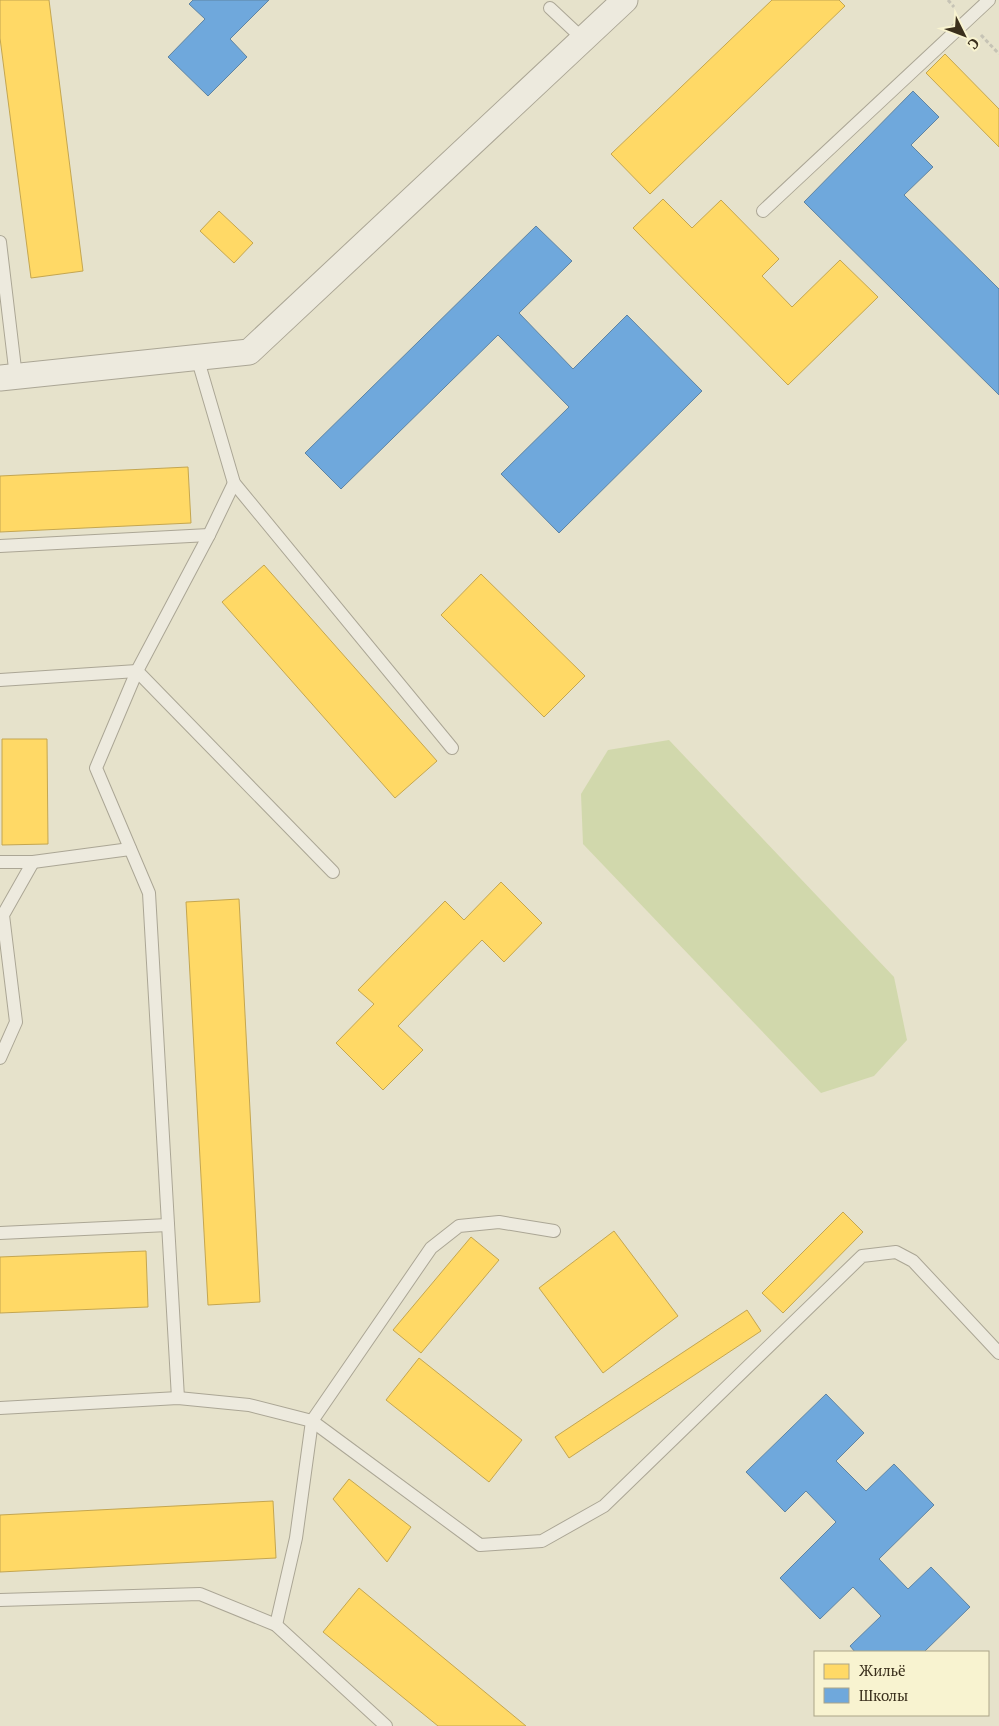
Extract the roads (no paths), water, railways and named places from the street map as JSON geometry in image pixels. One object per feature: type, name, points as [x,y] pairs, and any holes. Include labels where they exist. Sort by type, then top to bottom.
[{"type":"street","points":[[8,377],[249,352],[625,0]]},
{"type":"lane","points":[[764,211],[989,0]]},
{"type":"lane","points":[[550,8],[583,39]]},
{"type":"lane","points":[[0,242],[8,377]]},
{"type":"lane","points":[[197,357],[234,483],[452,748]]},
{"type":"lane","points":[[178,1398],[149,893],[96,768],[137,671],[234,483]]},
{"type":"lane","points":[[0,546],[209,534]]},
{"type":"lane","points":[[0,680],[137,671],[333,872]]},
{"type":"lane","points":[[0,862],[33,862],[130,849]]},
{"type":"lane","points":[[0,1058],[16,1022],[3,915],[33,862]]},
{"type":"lane","points":[[276,1625],[296,1538],[312,1420],[431,1248],[460,1226],[499,1222],[554,1231]]},
{"type":"lane","points":[[0,1233],[168,1225]]},
{"type":"lane","points":[[0,1408],[178,1398],[249,1405],[312,1420],[480,1544],[542,1541],[604,1506],[862,1256],[896,1252],[913,1261],[999,1353]]},
{"type":"lane","points":[[0,1600],[200,1594],[276,1625],[386,1726]]}]
